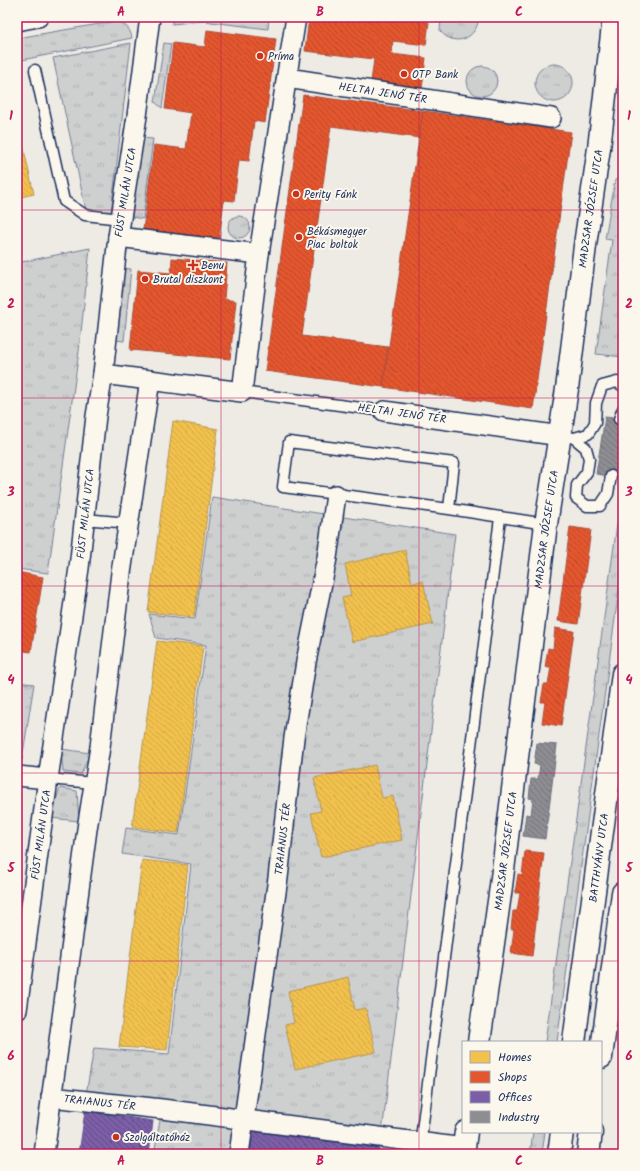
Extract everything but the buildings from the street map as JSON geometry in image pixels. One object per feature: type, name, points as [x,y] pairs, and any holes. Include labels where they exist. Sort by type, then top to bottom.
[{"type":"street","points":[[17,21],[38,17]]},
{"type":"street","name":"FÜST MILÁN UTCA","points":[[17,1010],[48,779],[78,576],[96,416],[103,374],[120,228],[150,17]]},
{"type":"street","points":[[242,392],[259,254],[296,17]]},
{"type":"street","name":"MADZSAR JÓZSEF UTCA","points":[[479,1041],[500,894],[546,524],[567,437],[614,17]]},
{"type":"street","name":"HELTAI JENŐ TÉR","points":[[287,78],[550,118]]},
{"type":"street","points":[[120,228],[259,254]]},
{"type":"street","name":"HELTAI JENŐ TÉR","points":[[103,374],[242,392]]},
{"type":"street","points":[[44,1154],[100,747],[121,573],[150,380]]},
{"type":"street","name":"HELTAI JENŐ TÉR","points":[[384,411],[567,437]]},
{"type":"street","name":"TRAIANUS TÉR","points":[[239,1154],[278,878],[294,738],[306,662],[327,558],[336,495]]},
{"type":"street","name":"BATTHYÁNY UTCA","points":[[574,1041],[623,674]]},
{"type":"street","points":[[17,776],[48,779]]},
{"type":"street","points":[[602,1050],[623,893]]},
{"type":"street","name":"TRAIANUS TÉR","points":[[51,1096],[244,1120],[420,1148],[465,1145]]},
{"type":"street","points":[[559,1154],[562,1133]]},
{"type":"street","points":[[588,1154],[591,1133]]},
{"type":"lane","points":[[35,70],[64,202],[85,214],[120,228]]},
{"type":"lane","points":[[567,437],[588,434],[595,423],[596,403],[602,386],[617,382],[623,386]]},
{"type":"lane","name":"HELTAI JENŐ TÉR","points":[[242,392],[384,411]]},
{"type":"lane","points":[[619,419],[623,409]]},
{"type":"lane","points":[[567,437],[586,448],[589,458],[587,472],[577,485],[576,498],[587,506],[600,506],[608,494],[611,476]]},
{"type":"lane","points":[[449,509],[454,463],[289,442],[283,487],[449,509],[546,524]]},
{"type":"lane","points":[[420,1148],[500,518]]},
{"type":"lane","points":[[84,519],[129,523]]},
{"type":"lane","points":[[48,779],[94,784]]},
{"type":"green space","points":[[173,17],[269,17],[268,29],[203,21],[172,24]]},
{"type":"green space","points":[[441,17],[479,17],[473,33],[464,39],[459,40],[447,37],[440,31]]},
{"type":"green space","points":[[117,21],[127,27],[132,38],[17,61],[17,38]]},
{"type":"green space","points":[[131,43],[111,213],[86,210],[53,58]]},
{"type":"green space","points":[[164,43],[171,44],[162,108],[155,102]]},
{"type":"green space","points":[[550,64],[558,64],[565,67],[570,72],[573,83],[570,94],[565,99],[558,102],[550,102],[543,99],[538,94],[535,87],[535,79],[538,72],[543,67]]},
{"type":"green space","points":[[482,66],[493,70],[497,81],[493,92],[482,96],[471,92],[467,81],[471,70]]},
{"type":"green space","points":[[142,138],[153,139],[143,219],[132,217]]},
{"type":"green space","points":[[623,177],[623,357],[596,354],[612,240],[605,239],[615,180]]},
{"type":"green space","points":[[239,216],[247,219],[250,227],[247,235],[239,238],[231,235],[228,227],[231,219]]},
{"type":"green space","points":[[90,248],[79,351],[48,573],[17,569],[17,263]]},
{"type":"green space","points":[[122,268],[131,269],[124,341],[115,340]]},
{"type":"green space","points":[[623,481],[623,560],[557,1041],[545,1041]]},
{"type":"green space","points":[[212,497],[455,534],[382,1133],[249,1117],[243,1154],[154,1154],[162,1109],[85,1100],[94,1048],[169,1054],[191,864],[122,854],[126,828],[179,835],[206,645],[156,638],[149,614],[195,619]]},
{"type":"green space","points":[[17,682],[34,684],[21,766],[17,765]]},
{"type":"green space","points":[[61,749],[90,753],[81,774],[63,772]]},
{"type":"green space","points":[[60,788],[77,791],[79,821],[50,818]]},
{"type":"green space","points":[[533,1133],[545,1133],[542,1154],[530,1154]]},
{"type":"place","name":"Príma","points":[[260,56]]},
{"type":"place","name":"OTP Bank","points":[[404,74]]},
{"type":"place","name":"Perity Fánk","points":[[296,194]]},
{"type":"place","name":"Békásmegyer Piac boltok","points":[[299,237]]},
{"type":"place","name":"Benu","points":[[193,265]]},
{"type":"place","name":"Brutal diszkont","points":[[145,279]]},
{"type":"place","name":"Szolgáltatóház","points":[[116,1137]]}]
